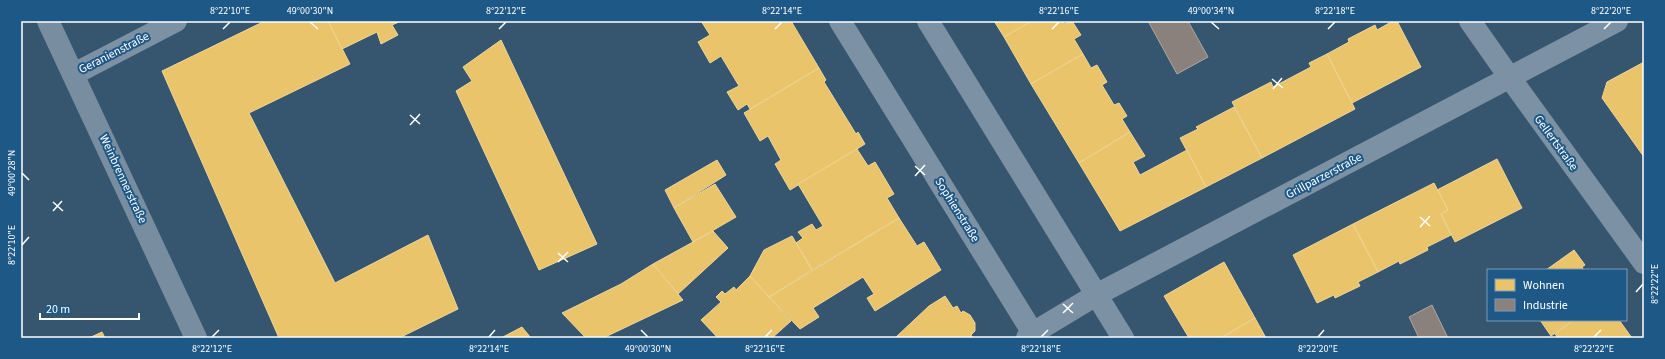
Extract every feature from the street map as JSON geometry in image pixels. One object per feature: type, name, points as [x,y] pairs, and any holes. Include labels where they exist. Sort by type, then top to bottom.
[{"type":"street","name":"Weinbrennerstraße","points":[[48,21],[196,338]]},
{"type":"street","name":"Geranienstraße","points":[[74,74],[176,21]]},
{"type":"street","name":"Sophienstraße","points":[[840,21],[1032,336]]},
{"type":"street","points":[[928,21],[1122,338]]},
{"type":"street","name":"Gellertstraße","points":[[1470,21],[1644,263]]},
{"type":"street","name":"Grillparzerstraße","points":[[1032,336],[1096,295],[1617,21]]},
{"type":"building: Wohnen","points":[[265,21],[328,21],[350,64],[249,113],[335,283],[428,235],[458,309],[399,338],[279,338],[162,71]]},
{"type":"building: Wohnen","points":[[328,21],[401,21],[392,25],[398,35],[381,44],[377,32],[342,49]]},
{"type":"building: Wohnen","points":[[701,21],[791,21],[819,68],[750,109],[747,104],[738,110],[727,92],[739,86],[721,56],[710,63],[698,42],[710,35]]},
{"type":"building: Wohnen","points":[[994,21],[1032,21],[1004,37]]},
{"type":"building: Wohnen","points":[[1032,21],[1063,21],[1064,24],[1072,21],[1081,35],[1074,39],[1083,54],[1031,84],[1004,37]]},
{"type":"building: Wohnen","points":[[1393,21],[1397,21],[1421,67],[1352,103],[1327,54],[1349,42],[1348,39],[1375,25],[1377,30]]},
{"type":"building: Wohnen","points":[[501,40],[597,244],[539,270],[456,91],[472,81],[463,67]]},
{"type":"building: Wohnen","points":[[1083,54],[1091,68],[1097,65],[1107,82],[1102,85],[1114,105],[1119,103],[1127,116],[1122,119],[1130,132],[1079,163],[1031,84]]},
{"type":"building: Wohnen","points":[[1327,54],[1355,109],[1262,158],[1232,102],[1271,82],[1273,87],[1311,67],[1309,63]]},
{"type":"building: Wohnen","points":[[1644,62],[1644,157],[1602,98],[1607,82]]},
{"type":"building: Wohnen","points":[[819,68],[826,80],[824,82],[856,134],[858,132],[865,144],[790,190],[775,164],[781,160],[768,136],[760,141],[744,113]]},
{"type":"building: Wohnen","points":[[1234,107],[1262,158],[1206,187],[1180,138],[1198,129],[1196,127]]},
{"type":"building: Wohnen","points":[[1130,132],[1145,156],[1133,162],[1140,175],[1187,150],[1206,187],[1120,231],[1079,163]]},
{"type":"building: Wohnen","points":[[857,149],[868,166],[875,162],[894,194],[887,198],[899,218],[812,270],[796,243],[803,238],[798,232],[812,224],[816,230],[823,226],[798,184]]},
{"type":"building: Wohnen","points":[[1497,159],[1522,208],[1455,242],[1441,214],[1448,210],[1437,190]]},
{"type":"building: Wohnen","points":[[717,160],[726,175],[674,208],[665,190]]},
{"type":"building: Wohnen","points":[[1434,183],[1448,210],[1441,214],[1451,235],[1427,247],[1428,250],[1400,264],[1399,261],[1378,272],[1353,224]]},
{"type":"building: Wohnen","points":[[715,184],[736,217],[693,242],[674,208]]},
{"type":"building: Wohnen","points":[[899,218],[917,246],[924,242],[941,270],[875,311],[867,298],[874,294],[863,277],[813,308],[819,317],[800,329],[769,297]]},
{"type":"building: Wohnen","points":[[1353,224],[1378,272],[1358,282],[1360,286],[1335,298],[1334,295],[1317,303],[1293,255]]},
{"type":"building: Wohnen","points":[[713,231],[728,248],[678,294],[653,264]]},
{"type":"building: Wohnen","points":[[792,236],[812,270],[769,297],[750,276],[764,250]]},
{"type":"building: Wohnen","points":[[1574,250],[1585,265],[1582,267],[1583,269],[1547,269]]},
{"type":"building: Wohnen","points":[[1224,262],[1255,318],[1221,338],[1189,338],[1164,296]]},
{"type":"building: Wohnen","points":[[653,264],[683,300],[603,338],[586,338],[562,313],[621,284]]},
{"type":"building: Wohnen","points":[[750,276],[791,321],[772,338],[718,338],[701,320],[721,302],[716,297],[722,291],[725,294],[734,287],[736,290]]},
{"type":"building: Wohnen","points":[[945,296],[953,308],[957,306],[961,313],[963,311],[970,315],[975,323],[975,331],[971,335],[973,338],[896,337],[929,306]]},
{"type":"building: Wohnen","points":[[1255,318],[1266,338],[1221,338]]},
{"type":"building: Wohnen","points":[[1541,321],[1573,321],[1551,336]]},
{"type":"building: Wohnen","points":[[1573,321],[1620,321],[1632,338],[1558,338],[1555,334]]},
{"type":"building: Wohnen","points":[[522,327],[531,338],[501,338]]},
{"type":"building: Wohnen","points":[[102,332],[105,338],[89,338]]},
{"type":"building: Industrie","points":[[1148,21],[1188,21],[1208,57],[1177,74]]},
{"type":"building: Industrie","points":[[1432,305],[1448,338],[1419,338],[1409,317]]}]
